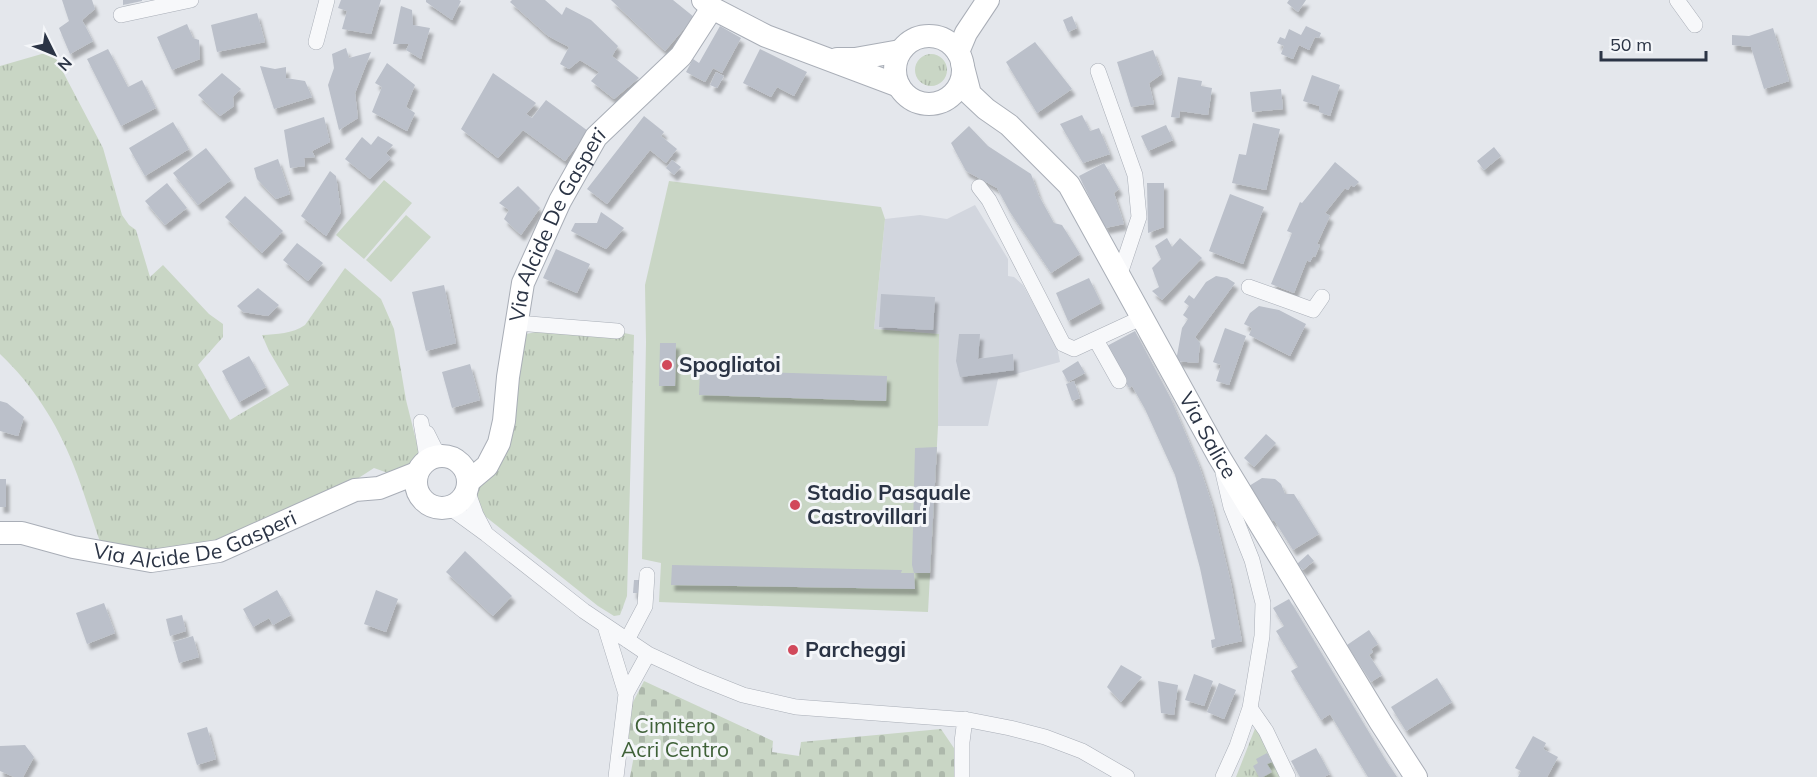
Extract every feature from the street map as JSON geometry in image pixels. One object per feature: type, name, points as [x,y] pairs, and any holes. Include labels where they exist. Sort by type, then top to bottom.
[{"type":"main road","points":[[986,3],[966,33],[960,58],[963,73],[955,92],[947,98],[930,104],[912,99],[899,86],[895,78],[894,68],[900,51],[915,39],[932,36],[953,26],[986,3]]},
{"type":"main road","points":[[707,4],[766,36],[899,86]]},
{"type":"main road","name":"Via Alcide De Gasperi","points":[[466,480],[481,458],[499,443],[523,283],[560,201],[596,137],[681,56],[707,4]]},
{"type":"main road","points":[[932,36],[942,38],[951,44],[960,58],[970,94],[986,109]]},
{"type":"main road","points":[[824,59],[855,59],[900,51]]},
{"type":"main road","points":[[947,98],[986,109]]},
{"type":"main road","name":"Via Salice","points":[[986,109],[1010,125],[1069,185],[1218,455],[1416,777]]},
{"type":"main road","points":[[379,488],[406,494],[423,500],[431,506],[449,507],[463,498],[466,480],[458,460],[428,463],[416,487],[423,500]]},
{"type":"main road","name":"Via Alcide De Gasperi","points":[[0,533],[22,533],[73,547],[151,561],[219,551],[355,490],[379,488],[428,463]]},
{"type":"street","points":[[120,15],[191,0]]},
{"type":"street","points":[[1677,0],[1695,25]]},
{"type":"street","points":[[316,42],[324,1]]},
{"type":"street","points":[[1098,71],[1135,175],[1139,216],[1119,277]]},
{"type":"street","points":[[979,187],[989,200],[1063,344],[1074,349],[1141,318]]},
{"type":"street","points":[[1249,287],[1313,310],[1322,297]]},
{"type":"street","points":[[516,323],[617,331]]},
{"type":"street","points":[[1096,340],[1119,381]]},
{"type":"street","points":[[1218,455],[1231,507],[1252,560],[1263,603],[1262,636],[1250,708],[1223,777]]},
{"type":"street","points":[[466,480],[476,515],[486,534]]},
{"type":"street","points":[[449,507],[552,588],[648,654],[743,695],[796,707],[965,719],[1010,728],[1045,737],[1082,751],[1127,777]]},
{"type":"street","points":[[627,640],[645,606],[647,575]]},
{"type":"street","points":[[605,626],[626,694]]},
{"type":"street","points":[[616,777],[626,694],[648,654]]},
{"type":"street","points":[[1250,708],[1266,731],[1288,777]]},
{"type":"street","points":[[962,777],[962,742],[965,719]]},
{"type":"shaded area","points":[[975,205],[1008,259],[1008,276],[1014,277],[1023,285],[1057,347],[1060,362],[998,379],[988,426],[938,426],[939,334],[874,329],[885,219],[920,215],[947,219]]},
{"type":"green space","points":[[52,51],[103,148],[122,215],[136,230],[150,277],[163,265],[209,314],[223,324],[223,337],[198,365],[230,420],[289,385],[262,335],[290,332],[305,325],[345,268],[381,299],[394,329],[406,400],[420,456],[417,466],[388,473],[374,468],[357,479],[226,539],[164,552],[102,547],[67,449],[33,391],[0,354],[0,66]]},
{"type":"green space","points":[[931,54],[942,59],[947,70],[942,81],[931,86],[920,81],[915,70],[920,59]]},
{"type":"green space","points":[[384,180],[412,203],[364,259],[336,235]]},
{"type":"green space","points":[[669,181],[881,207],[885,219],[874,329],[939,334],[938,426],[928,612],[659,602],[661,563],[642,559],[645,285]]},
{"type":"green space","points":[[406,215],[431,237],[391,282],[366,260]]},
{"type":"green space","points":[[541,331],[634,335],[627,596],[620,615],[614,616],[598,606],[486,517],[480,509],[476,490],[521,335]]},
{"type":"green space","name":"Cimitero Acri Centro","points":[[644,681],[773,741],[772,752],[799,756],[801,742],[941,729],[958,754],[957,777],[630,777],[636,745],[628,744],[632,704]]},
{"type":"green space","points":[[1256,726],[1281,777],[1236,777]]},
{"type":"building","points":[[62,0],[92,0],[95,9],[82,20],[93,41],[70,54],[59,28],[69,21]]},
{"type":"building","points":[[123,0],[142,0],[142,1],[123,5]]},
{"type":"building","points":[[341,0],[381,0],[371,34],[342,29],[347,11],[338,8]]},
{"type":"building","points":[[426,0],[459,0],[461,1],[452,20]]},
{"type":"building","points":[[512,0],[545,0],[562,15],[566,7],[591,20],[618,46],[612,56],[639,78],[614,99],[591,81],[599,72],[580,60],[569,69],[560,64],[569,47],[548,36],[510,2]]},
{"type":"building","points":[[611,0],[673,0],[694,17],[665,51]]},
{"type":"building","points":[[1289,0],[1306,0],[1298,12],[1287,3]]},
{"type":"building","points":[[401,6],[412,10],[413,25],[430,28],[421,59],[406,50],[409,44],[393,44]]},
{"type":"building","points":[[257,13],[265,42],[217,52],[211,25]]},
{"type":"building","points":[[1072,16],[1077,28],[1068,32],[1063,20]]},
{"type":"building","points":[[187,24],[193,38],[199,40],[200,59],[172,70],[157,37]]},
{"type":"building","points":[[720,26],[741,38],[722,73],[713,68],[705,82],[686,72],[693,59],[699,63]]},
{"type":"building","points":[[1306,26],[1321,33],[1319,38],[1315,37],[1309,50],[1299,45],[1293,59],[1281,54],[1284,46],[1277,43],[1280,37],[1285,39],[1289,29],[1301,35]]},
{"type":"building","points":[[1773,28],[1789,81],[1764,89],[1751,47],[1732,45],[1732,35],[1749,36]]},
{"type":"building","points":[[1035,42],[1072,89],[1037,113],[1006,62]]},
{"type":"building","points":[[346,48],[349,58],[371,52],[355,93],[358,118],[339,130],[328,85],[334,68],[332,54]]},
{"type":"building","points":[[108,49],[128,87],[142,80],[156,108],[121,126],[87,59]]},
{"type":"building","points":[[760,49],[807,72],[794,96],[777,87],[771,97],[743,83]]},
{"type":"building","points":[[1153,50],[1162,74],[1149,83],[1154,104],[1131,107],[1117,62]]},
{"type":"building","points":[[387,63],[415,85],[406,107],[415,113],[407,131],[372,112],[382,87],[375,83]]},
{"type":"building","points":[[260,66],[275,69],[286,67],[286,78],[305,81],[312,97],[274,109]]},
{"type":"building","points":[[716,72],[724,76],[717,88],[710,85]]},
{"type":"building","points":[[222,73],[241,89],[233,97],[234,106],[220,116],[198,95]]},
{"type":"building","points":[[493,73],[536,103],[526,114],[532,118],[546,100],[588,131],[565,161],[523,130],[498,158],[461,129]]},
{"type":"building","points":[[1312,75],[1340,85],[1330,116],[1319,112],[1319,106],[1303,101]]},
{"type":"building","points":[[1178,77],[1202,81],[1201,86],[1212,88],[1208,115],[1180,111],[1179,118],[1171,117]]},
{"type":"building","points":[[1281,89],[1283,109],[1252,112],[1250,92]]},
{"type":"building","points":[[1082,115],[1090,131],[1099,128],[1110,154],[1083,163],[1060,124]]},
{"type":"building","points":[[644,116],[664,132],[661,136],[677,149],[666,163],[650,150],[607,204],[587,189]]},
{"type":"building","points":[[324,117],[330,142],[312,151],[315,157],[304,158],[305,166],[290,168],[284,130]]},
{"type":"building","points":[[173,122],[189,149],[145,176],[129,148]]},
{"type":"building","points":[[1253,123],[1280,129],[1266,190],[1232,183],[1239,154],[1246,155]]},
{"type":"building","points":[[1166,125],[1173,140],[1148,151],[1141,136]]},
{"type":"building","points":[[969,126],[988,146],[1031,174],[1039,196],[1054,223],[1062,225],[1080,254],[1051,273],[1010,212],[997,188],[966,171],[951,143]]},
{"type":"building","points":[[378,136],[393,145],[386,153],[391,158],[370,179],[345,159],[362,137],[371,145]]},
{"type":"building","points":[[1494,147],[1501,156],[1484,170],[1477,161]]},
{"type":"building","points":[[206,148],[231,180],[198,205],[173,173]]},
{"type":"building","points":[[278,159],[290,194],[276,199],[257,179],[254,168]]},
{"type":"building","points":[[672,160],[681,167],[674,175],[666,168]]},
{"type":"building","points":[[1335,162],[1359,182],[1354,187],[1351,185],[1348,190],[1345,188],[1325,213],[1330,216],[1317,244],[1320,245],[1315,257],[1313,256],[1310,262],[1307,260],[1294,293],[1271,284],[1292,233],[1287,231],[1300,202],[1302,203]]},
{"type":"building","points":[[1104,163],[1119,189],[1114,193],[1124,224],[1105,228],[1079,176]]},
{"type":"building","points":[[330,171],[336,176],[341,212],[326,236],[301,216]]},
{"type":"building","points":[[167,183],[187,208],[165,225],[145,201]]},
{"type":"building","points":[[1147,183],[1164,183],[1164,227],[1148,233]]},
{"type":"building","points":[[518,186],[540,208],[521,235],[504,219],[509,210],[499,203]]},
{"type":"building","points":[[1230,194],[1264,207],[1243,264],[1209,251]]},
{"type":"building","points":[[245,196],[283,231],[262,253],[225,217]]},
{"type":"building","points":[[601,212],[624,228],[606,249],[571,231],[575,223],[597,223]]},
{"type":"building","points":[[1167,238],[1172,247],[1180,238],[1202,258],[1162,300],[1152,291],[1159,287],[1152,268],[1161,259],[1155,246]]},
{"type":"building","points":[[297,243],[323,263],[308,281],[283,260]]},
{"type":"building","points":[[556,249],[590,264],[577,293],[543,278]]},
{"type":"building","points":[[1216,276],[1227,278],[1235,283],[1195,337],[1200,343],[1198,363],[1176,361],[1182,328],[1188,319],[1183,315],[1189,306],[1184,302],[1189,295],[1194,299],[1206,282]]},
{"type":"building","points":[[1089,278],[1101,303],[1068,321],[1056,293]]},
{"type":"building","points":[[444,285],[456,343],[426,351],[412,292]]},
{"type":"building","points":[[258,288],[279,305],[268,316],[243,312],[237,306]]},
{"type":"building","points":[[881,294],[935,297],[933,330],[879,327]]},
{"type":"building","points":[[1259,306],[1279,310],[1306,324],[1290,356],[1249,335],[1252,328],[1244,324],[1250,313]]},
{"type":"building","points":[[1225,328],[1246,336],[1229,385],[1216,381],[1221,365],[1213,362]]},
{"type":"building","points":[[1135,331],[1170,397],[1199,465],[1212,504],[1242,641],[1212,648],[1211,640],[1215,639],[1200,568],[1175,475],[1145,409],[1132,386],[1129,388],[1105,347]]},
{"type":"building","points":[[959,334],[980,334],[978,359],[1013,354],[1014,370],[960,377],[956,361]]},
{"type":"building","name":"Spogliatoi","points":[[660,343],[676,343],[675,386],[659,386]]},
{"type":"building","points":[[249,356],[266,387],[239,402],[222,371]]},
{"type":"building","points":[[1078,361],[1085,373],[1068,382],[1062,371]]},
{"type":"building","points":[[470,364],[480,400],[452,408],[442,372]]},
{"type":"building","points":[[700,370],[887,376],[886,401],[699,395]]},
{"type":"building","points":[[1074,381],[1080,398],[1072,401],[1066,384]]},
{"type":"building","points":[[0,401],[7,403],[24,417],[18,436],[0,431]]},
{"type":"building","points":[[1266,434],[1276,443],[1254,467],[1244,458]]},
{"type":"building","points":[[937,447],[930,573],[914,573],[912,565],[915,448]]},
{"type":"building","points":[[1262,478],[1275,479],[1281,484],[1285,494],[1294,494],[1319,534],[1293,550],[1249,486]]},
{"type":"building","points":[[0,479],[6,479],[6,507],[0,507]]},
{"type":"building","points":[[465,551],[512,596],[493,616],[446,572]]},
{"type":"building","points":[[1308,554],[1314,561],[1303,570],[1297,564]]},
{"type":"building","points":[[672,565],[902,570],[901,573],[914,573],[915,589],[671,585]]},
{"type":"building","points":[[634,580],[647,580],[646,593],[633,593]]},
{"type":"building","points":[[277,590],[291,615],[273,625],[269,618],[253,627],[243,609]]},
{"type":"building","points":[[376,590],[398,599],[386,632],[364,624]]},
{"type":"building","points":[[1289,599],[1397,777],[1368,777],[1330,714],[1321,720],[1291,671],[1298,667],[1276,631],[1284,626],[1273,608]]},
{"type":"building","points":[[104,603],[115,633],[87,644],[76,613]]},
{"type":"building","points":[[182,615],[186,631],[170,636],[166,619]]},
{"type":"building","points":[[1369,630],[1378,644],[1371,649],[1373,652],[1369,655],[1382,675],[1371,682],[1347,645]]},
{"type":"building","points":[[193,636],[199,657],[179,663],[173,642]]},
{"type":"building","points":[[1121,665],[1142,677],[1121,702],[1107,687]]},
{"type":"building","points":[[1194,674],[1213,681],[1204,706],[1185,700]]},
{"type":"building","points":[[1437,678],[1452,702],[1406,731],[1391,707]]},
{"type":"building","points":[[1158,681],[1178,685],[1174,715],[1161,713]]},
{"type":"building","points":[[1219,683],[1236,690],[1224,719],[1207,712]]},
{"type":"building","points":[[207,727],[216,759],[197,765],[187,733]]},
{"type":"building","points":[[1533,736],[1546,743],[1543,749],[1558,757],[1547,777],[1518,777],[1521,771],[1515,768]]},
{"type":"building","points":[[25,745],[34,757],[23,777],[14,777],[0,771],[0,746]]},
{"type":"building","points":[[1316,748],[1330,774],[1324,777],[1300,777],[1291,761]]},
{"type":"building","points":[[1267,753],[1272,762],[1267,764],[1272,772],[1259,777],[1253,766],[1258,763],[1256,759]]},
{"type":"place","name":"Spogliatoi","points":[[667,365]]},
{"type":"place","name":"Stadio Pasquale Castrovillari","points":[[795,505]]},
{"type":"place","name":"Parcheggi","points":[[793,650]]}]
